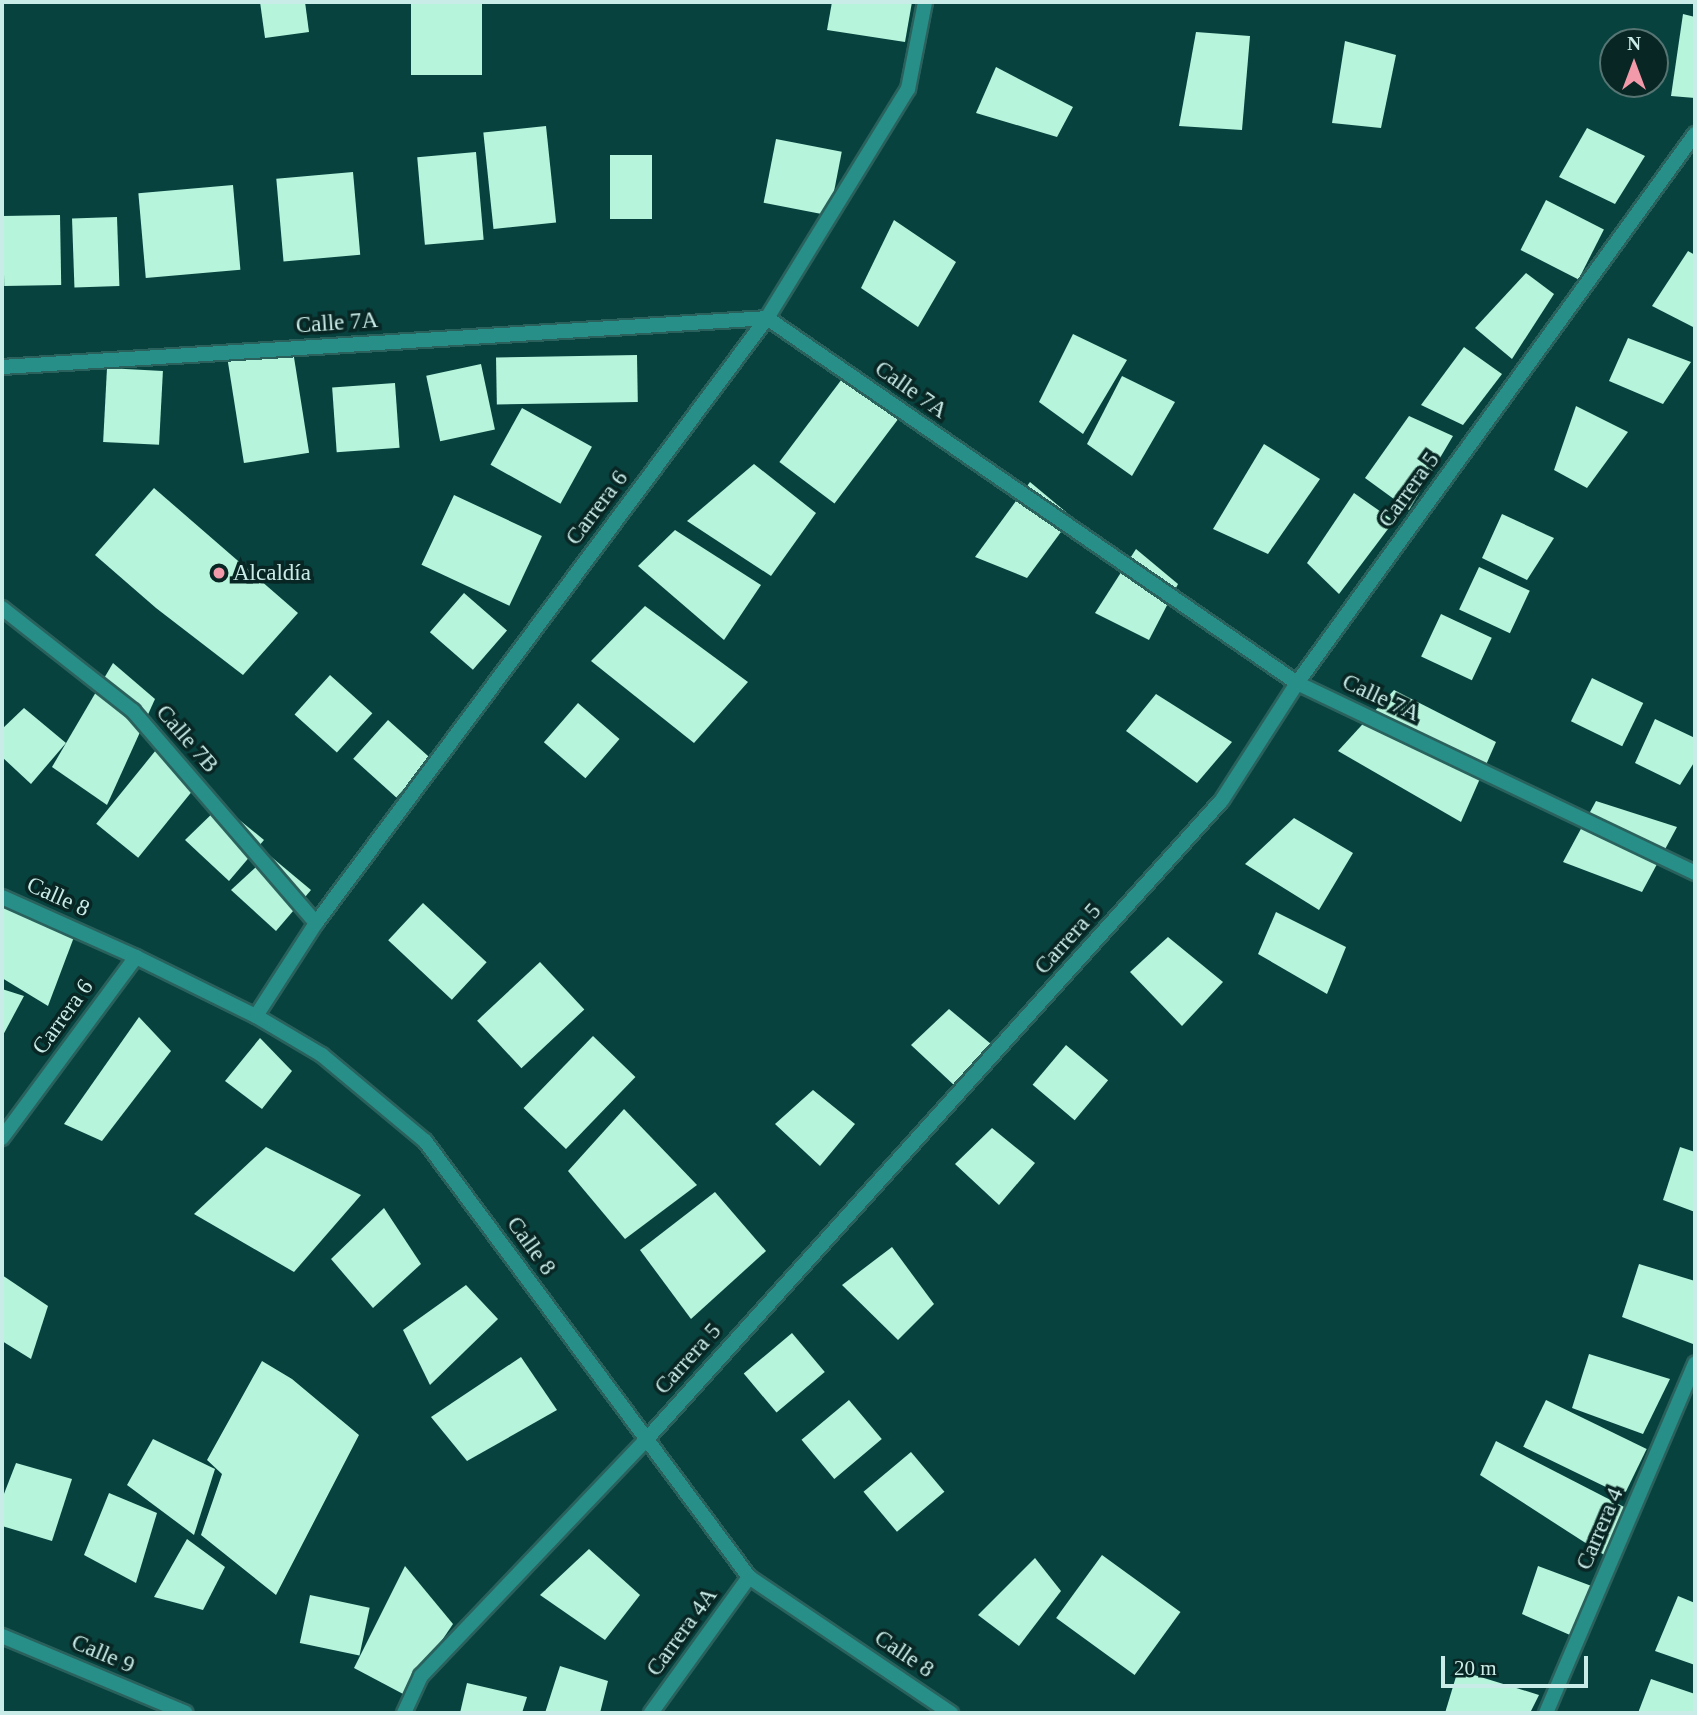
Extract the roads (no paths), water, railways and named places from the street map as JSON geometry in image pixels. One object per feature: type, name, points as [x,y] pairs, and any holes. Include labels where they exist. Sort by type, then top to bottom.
[{"type":"street","name":"Carrera 6","points":[[256,1016],[316,923],[767,318],[908,89],[925,2]]},
{"type":"street","name":"Carrera 5","points":[[404,1713],[421,1676],[645,1441],[1222,800],[1297,683],[1695,134]]},
{"type":"street","name":"Calle 7A","points":[[2,367],[767,318],[1297,683],[1695,873]]},
{"type":"street","name":"Calle 7B","points":[[2,608],[133,711],[316,923]]},
{"type":"street","name":"Calle 8","points":[[2,897],[136,957],[256,1016],[322,1055],[425,1141],[645,1441],[749,1577],[951,1713]]},
{"type":"street","name":"Carrera 6","points":[[2,1138],[136,957]]},
{"type":"street","name":"Carrera 4","points":[[1546,1713],[1695,1363]]},
{"type":"street","name":"Carrera 4A","points":[[651,1713],[749,1577]]},
{"type":"street","name":"Calle 9","points":[[2,1636],[186,1713]]},
{"type":"place","name":"Alcaldía","points":[[219,573]]}]
